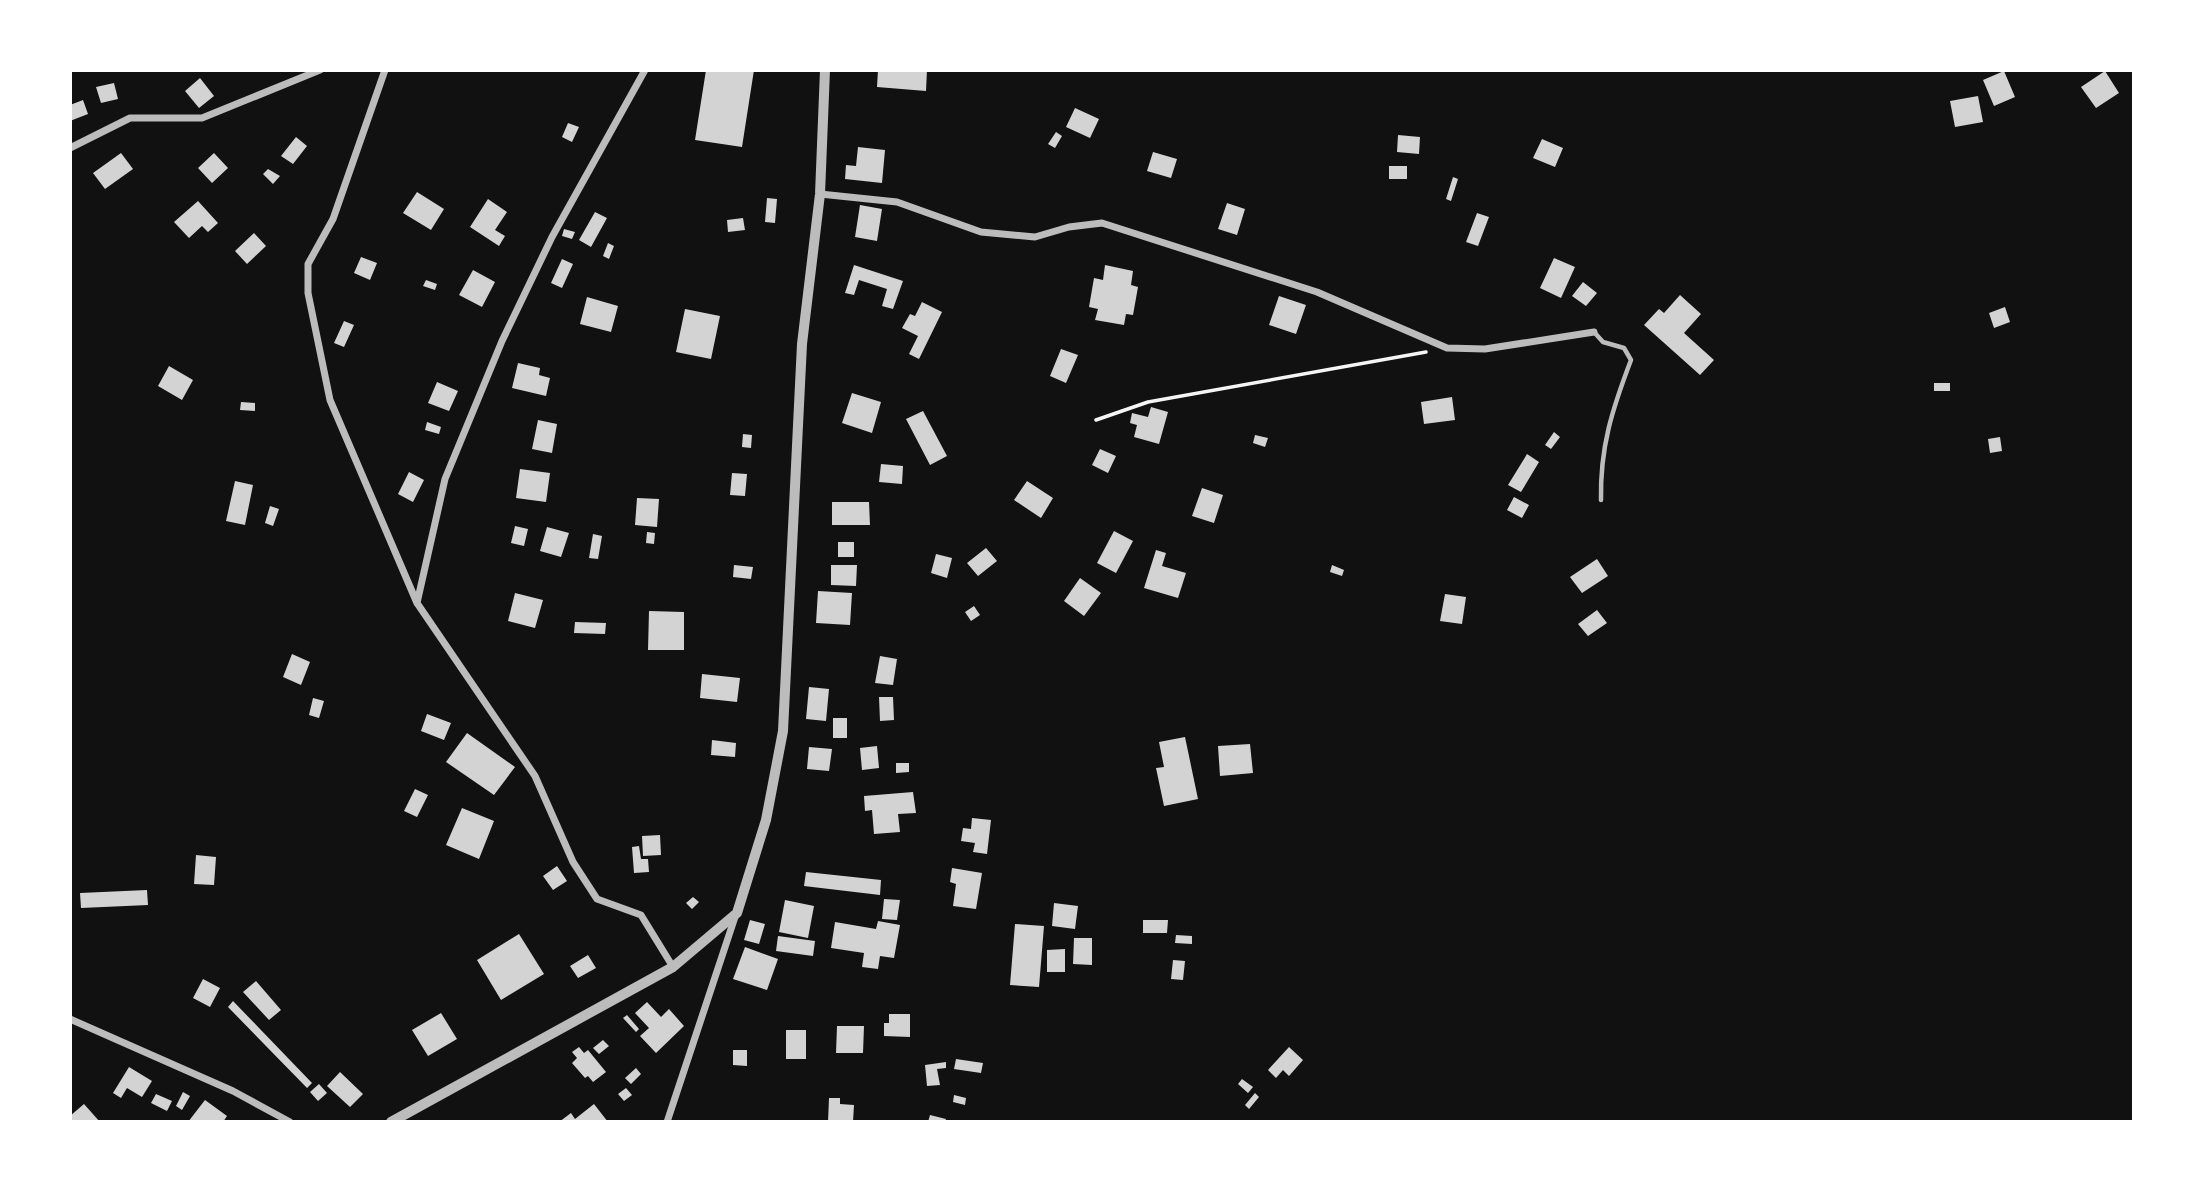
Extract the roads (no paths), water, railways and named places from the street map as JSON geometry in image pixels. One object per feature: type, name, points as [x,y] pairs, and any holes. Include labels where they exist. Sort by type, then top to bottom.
[{"type":"street","points":[[70,148],[130,118],[202,118],[320,70]]},
{"type":"street","points":[[385,70],[332,219],[308,264],[308,293],[330,400],[417,603],[535,776],[573,862],[597,899],[641,915],[673,967]]},
{"type":"street","points":[[417,603],[446,479],[502,341],[552,237],[645,70]]},
{"type":"street","points":[[667,1122],[766,820],[783,732],[802,344],[820,194],[825,70]]},
{"type":"street","points":[[820,194],[897,202],[981,232],[1035,237],[1069,227],[1102,223],[1317,292],[1447,348],[1485,349],[1594,332]]},
{"type":"street","points":[[391,1122],[673,967],[737,913]]},
{"type":"street","points":[[70,1019],[233,1091],[290,1122]]},
{"type":"lane","points":[[1594,332],[1603,342],[1624,348],[1631,360],[1605,436],[1601,500]]}]
